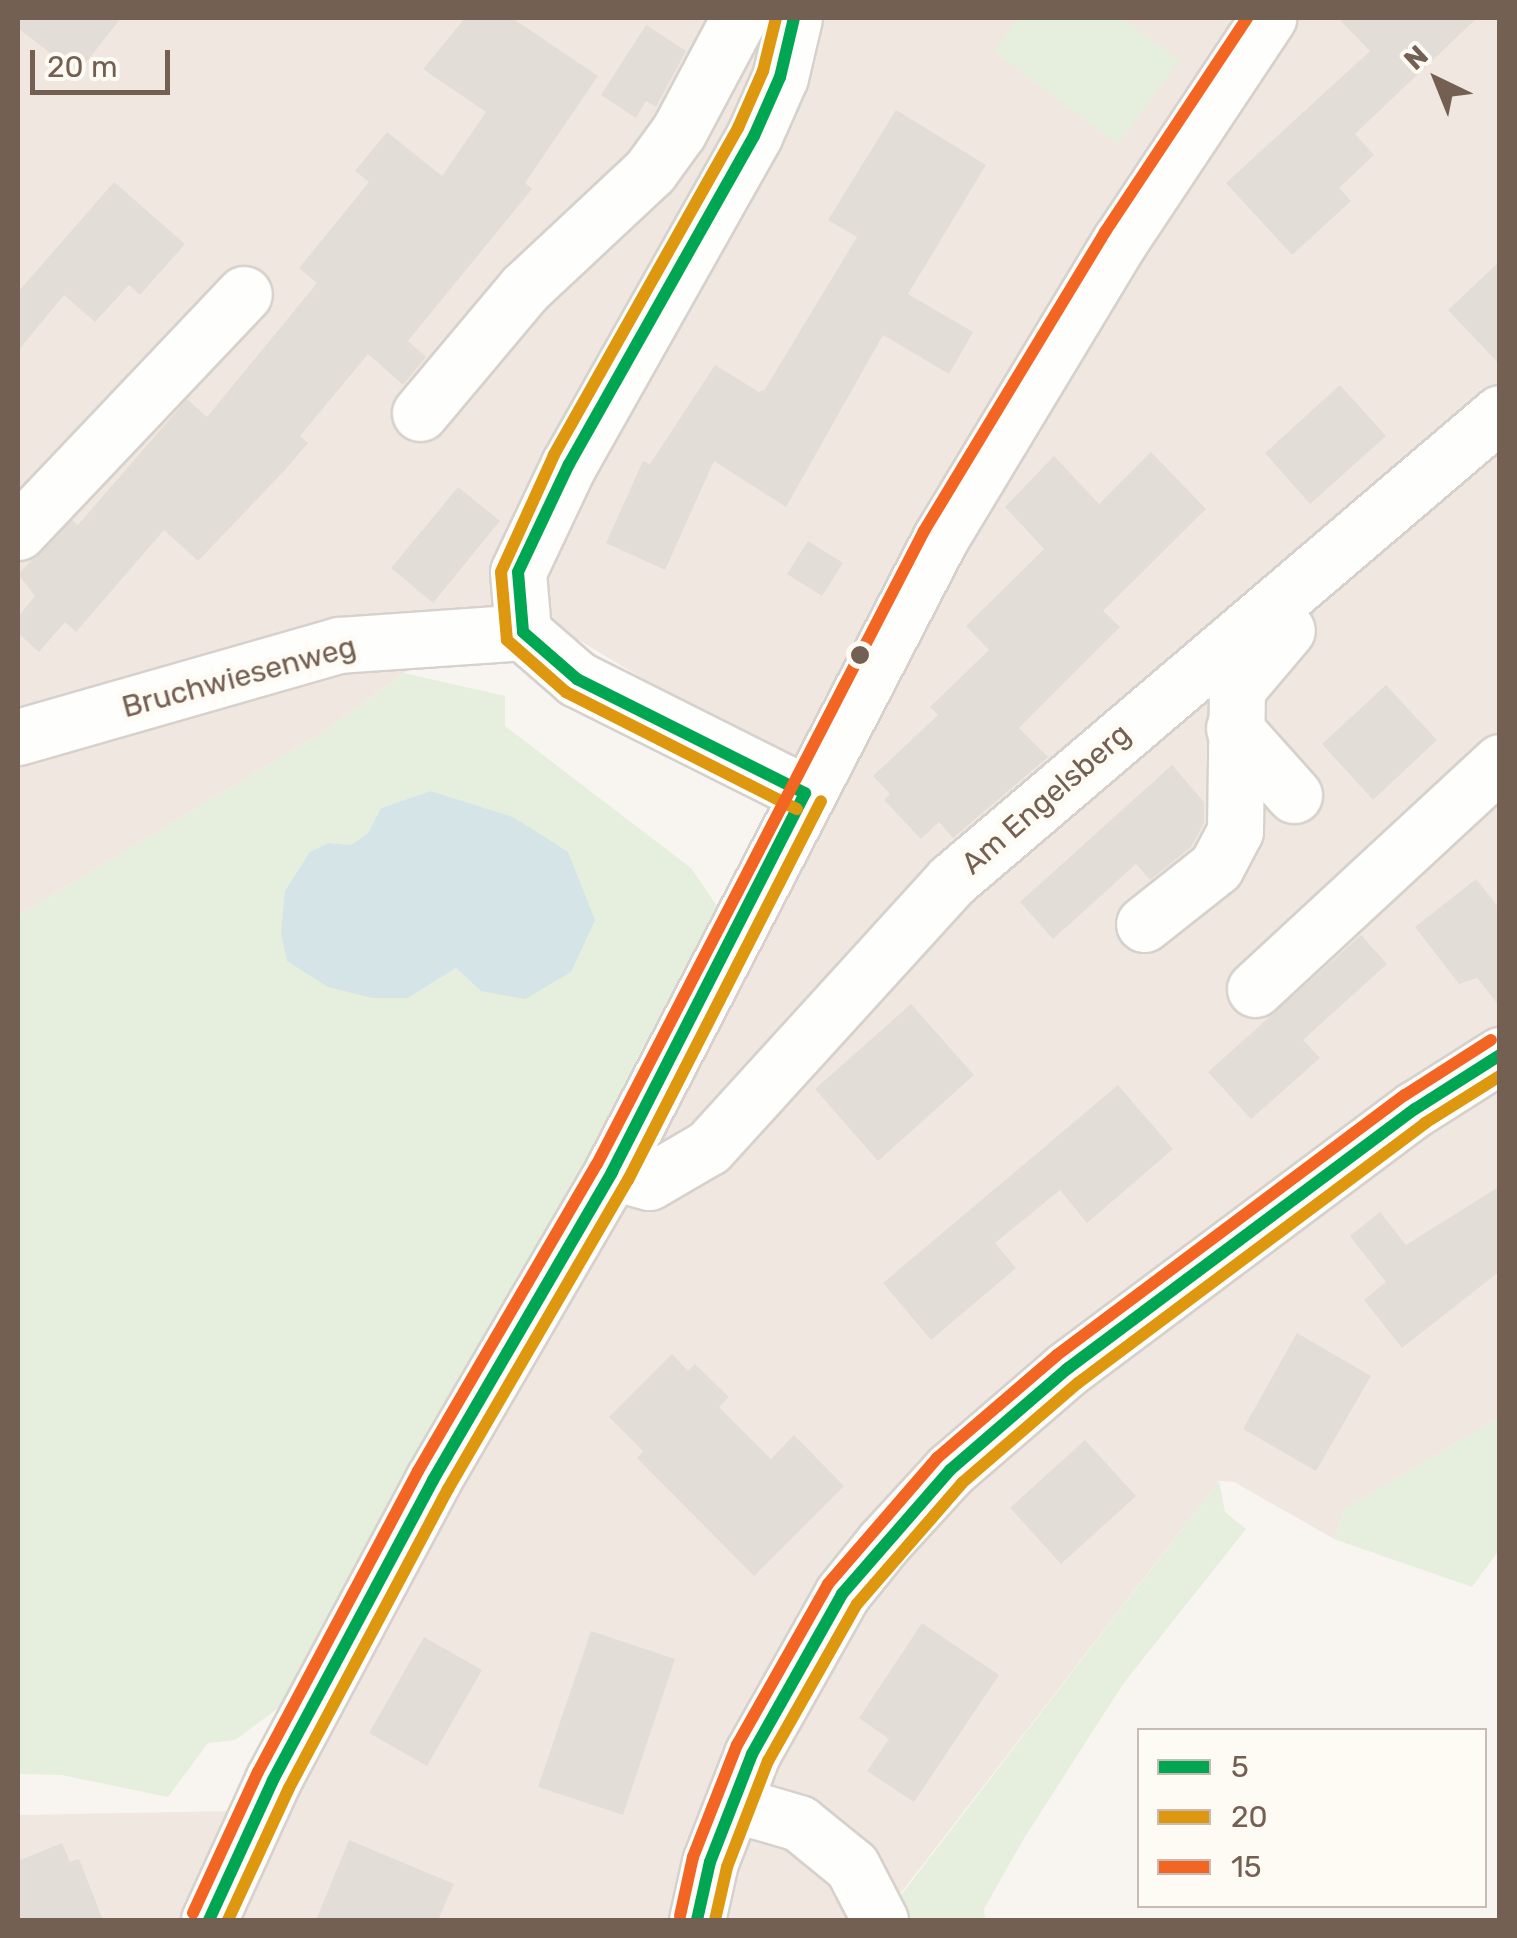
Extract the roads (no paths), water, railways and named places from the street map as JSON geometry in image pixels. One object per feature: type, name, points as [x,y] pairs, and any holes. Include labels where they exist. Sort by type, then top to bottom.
[{"type":"street","points":[[420,413],[524,288],[650,171],[679,131],[739,18]]},
{"type":"street","points":[[794,18],[780,77],[754,136],[569,464],[518,572],[523,632],[577,678],[805,793]]},
{"type":"street","points":[[209,1920],[272,1780],[406,1530],[612,1172],[805,793],[940,539],[1120,241],[1268,18]]},
{"type":"street","points":[[18,532],[244,294]]},
{"type":"street","name":"Am Engelsberg","points":[[612,1172],[649,1182],[709,1148],[951,881],[1500,414]]},
{"type":"street","points":[[1144,924],[1216,867],[1235,831],[1237,689],[1250,666],[1299,618],[1320,566]]},
{"type":"street","name":"Bruchwiesenweg","points":[[18,737],[339,645],[523,632]]},
{"type":"street","points":[[1234,728],[1294,795]]},
{"type":"street","points":[[1254,989],[1500,762]]},
{"type":"street","points":[[697,1920],[710,1862],[752,1754],[842,1594],[950,1470],[1068,1369],[1485,1079]]},
{"type":"street","points":[[734,1804],[799,1823],[852,1866],[880,1920]]}]
